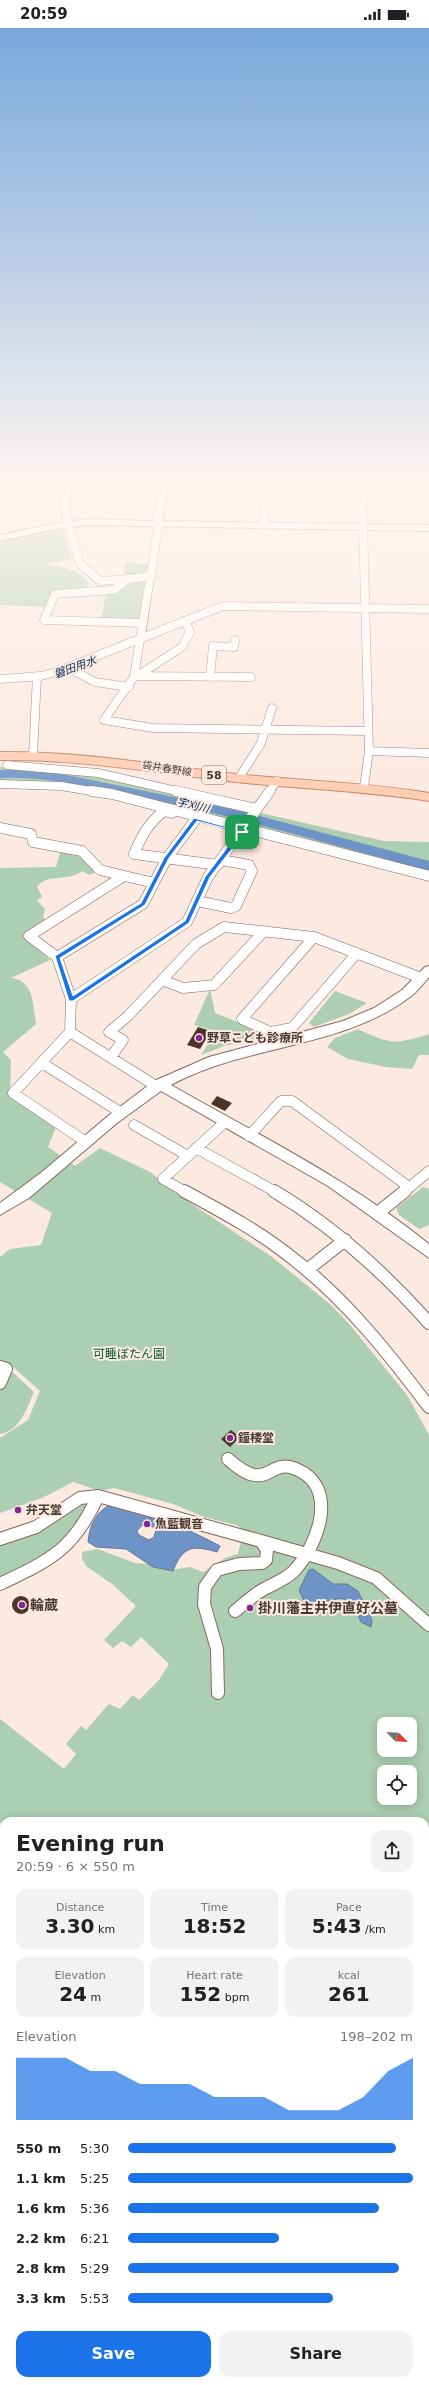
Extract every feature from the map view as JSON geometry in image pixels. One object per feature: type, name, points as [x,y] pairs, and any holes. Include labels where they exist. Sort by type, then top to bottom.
[{"type":"main road","name":"袋井春野線","points":[[5,759],[33,755],[127,762],[239,778],[364,787],[429,796]]},
{"type":"street","points":[[70,593],[55,594],[44,620],[143,623]]},
{"type":"street","points":[[148,593],[135,677],[104,720],[153,728],[266,728],[368,731]]},
{"type":"street","points":[[364,787],[369,751],[365,593]]},
{"type":"street","points":[[0,679],[37,676],[67,667],[222,612],[220,607]]},
{"type":"street","points":[[140,641],[220,607],[429,609]]},
{"type":"street","points":[[135,677],[182,647],[190,632],[187,625]]},
{"type":"street","points":[[210,677],[213,646],[234,647],[235,640]]},
{"type":"street","points":[[67,667],[94,682],[129,687]]},
{"type":"street","points":[[33,755],[37,676]]},
{"type":"street","points":[[135,677],[251,677]]},
{"type":"street","points":[[239,778],[261,743],[272,708]]},
{"type":"street","points":[[369,751],[429,753]]},
{"type":"street","points":[[257,810],[98,772],[5,759],[1,784],[52,785],[98,792],[429,876]]},
{"type":"street","points":[[71,999],[187,922],[208,877],[244,829],[277,781]]},
{"type":"street","points":[[197,902],[231,908],[236,906],[252,870],[249,865],[134,854],[139,838],[156,816],[164,811],[244,829]]},
{"type":"street","points":[[57,957],[143,904],[167,858],[196,819]]},
{"type":"street","points":[[0,828],[31,834],[33,842],[82,851],[100,870],[154,883]]},
{"type":"street","points":[[86,1142],[13,1093],[70,1032],[71,999],[57,957],[29,936],[124,876]]},
{"type":"street","points":[[111,1057],[122,1040],[109,1032],[196,944],[224,927],[314,936],[357,953],[425,974]]},
{"type":"street","points":[[162,980],[183,988],[214,985],[264,931]]},
{"type":"street","points":[[314,936],[242,1019],[270,1032],[292,1028],[357,953]]},
{"type":"street","points":[[0,1210],[41,1181],[120,1112],[158,1085],[214,1059],[320,1033],[370,1015],[390,1003],[425,974]]},
{"type":"street","points":[[70,1032],[158,1085],[341,1187],[378,1212],[429,1252]]},
{"type":"street","points":[[42,1063],[120,1112]]},
{"type":"street","points":[[249,1136],[281,1101],[292,1101],[409,1187]]},
{"type":"street","points":[[225,1122],[163,1179],[262,1237],[307,1270],[365,1325],[393,1358],[429,1408]]},
{"type":"street","points":[[134,1125],[298,1205],[345,1240],[407,1297],[429,1322]]},
{"type":"street","points":[[378,1212],[429,1171]]},
{"type":"street","points":[[307,1270],[345,1240]]},
{"type":"street","points":[[0,1367],[6,1369],[0,1383]]},
{"type":"street","points":[[228,1459],[244,1473],[257,1478],[269,1474],[281,1467],[294,1468],[306,1473],[317,1486],[322,1502],[322,1514],[312,1543],[306,1554],[289,1575],[258,1592],[235,1611]]},
{"type":"street","points":[[0,1538],[12,1536],[36,1527],[80,1498],[98,1496],[338,1562],[376,1578],[429,1625]]},
{"type":"street","points":[[0,1584],[50,1561],[68,1546],[88,1521],[98,1496]]},
{"type":"street","points":[[218,1693],[216,1649],[204,1604],[205,1587],[217,1570],[239,1564],[262,1563],[266,1560],[267,1550],[261,1541]]},
{"type":"green space","points":[[0,593],[65,593],[52,595],[49,607],[0,605]]},
{"type":"green space","points":[[144,593],[139,622],[101,621],[106,594]]},
{"type":"green space","points":[[0,767],[66,769],[384,841],[429,842],[429,875],[112,793],[0,782]]},
{"type":"green space","name":"可睡ぼたん園","points":[[61,850],[84,852],[100,870],[90,875],[82,871],[71,876],[46,880],[37,887],[42,897],[37,900],[45,909],[43,917],[48,923],[25,936],[50,956],[42,953],[50,960],[11,978],[19,980],[28,988],[33,1002],[36,1024],[3,1052],[11,1060],[10,1094],[56,1127],[48,1147],[75,1166],[100,1148],[150,1172],[183,1198],[272,1257],[331,1305],[350,1325],[407,1395],[429,1435],[429,1817],[0,1817],[0,1719],[64,1769],[76,1754],[66,1744],[81,1726],[86,1730],[109,1704],[120,1709],[133,1695],[139,1700],[159,1680],[169,1664],[141,1637],[131,1647],[122,1641],[113,1648],[104,1640],[136,1606],[112,1584],[86,1566],[82,1558],[82,1552],[98,1549],[135,1563],[159,1565],[171,1570],[190,1567],[203,1572],[225,1558],[238,1554],[242,1537],[260,1540],[236,1525],[204,1517],[173,1504],[114,1488],[101,1491],[73,1482],[42,1498],[0,1513],[0,1438],[28,1420],[40,1391],[13,1367],[0,1364],[0,1257],[10,1249],[41,1245],[52,1213],[0,1182],[0,868],[56,867]]},
{"type":"green space","points":[[210,989],[215,1013],[270,1035],[224,1046],[201,1055],[216,1031],[194,1025]]},
{"type":"green space","points":[[335,991],[367,1003],[349,1014],[314,1027],[309,1023]]},
{"type":"green space","points":[[358,1029],[377,1038],[392,1041],[408,1040],[429,1034],[429,1055],[419,1055],[412,1069],[386,1067],[348,1059],[327,1047],[335,1038]]},
{"type":"green space","points":[[423,1187],[429,1189],[429,1225],[419,1229],[399,1215],[396,1208]]},
{"type":"green space","points":[[0,1366],[8,1368],[34,1392],[18,1424],[7,1432],[0,1434]]},
{"type":"green space","points":[[93,1501],[59,1547],[0,1579],[0,1543],[76,1503]]},
{"type":"water","points":[[112,1504],[140,1512],[180,1527],[220,1546],[217,1552],[195,1548],[185,1552],[181,1556],[173,1571],[153,1567],[126,1549],[96,1547],[88,1542],[90,1530],[95,1519],[102,1510]],"holes":[[[149,1524],[156,1530],[154,1537],[149,1540],[139,1535],[137,1531],[141,1526]]]},
{"type":"water","points":[[313,1569],[333,1584],[347,1584],[358,1591],[372,1620],[371,1627],[361,1622],[355,1608],[342,1598],[326,1601],[315,1606],[303,1599],[299,1590],[309,1570]]},
{"type":"building","name":"野草こども診療所","points":[[198,1027],[211,1031],[200,1049],[187,1045]]},
{"type":"building","points":[[217,1096],[232,1103],[225,1111],[211,1104]]},
{"type":"building","name":"鐘楼堂","points":[[231,1430],[240,1437],[230,1447],[221,1439]]},
{"type":"building","name":"輪蔵","points":[[21,1596],[27,1599],[30,1605],[27,1611],[21,1614],[15,1611],[12,1605],[15,1599]]},
{"type":"waterway","points":[[145,635],[151,593]]},
{"type":"waterway","name":"宇刈川","points":[[0,774],[15,773],[57,777],[193,804],[272,823],[429,866]]},
{"type":"place","name":"野草こども診療所","points":[[199,1038]]},
{"type":"place","name":"鐘楼堂","points":[[230,1438]]},
{"type":"place","name":"弁天堂","points":[[18,1510]]},
{"type":"place","name":"魚藍観音","points":[[147,1524]]},
{"type":"place","name":"輪蔵","points":[[22,1605]]},
{"type":"place","name":"掛川藩主井伊直好公墓","points":[[250,1608]]},
{"type":"route","points":[[196,819],[242,832],[208,877],[187,922],[71,999],[57,957],[143,904],[167,858],[196,819]]},
{"type":"water label","name":"磐田用水","points":[[75,667]]}]
